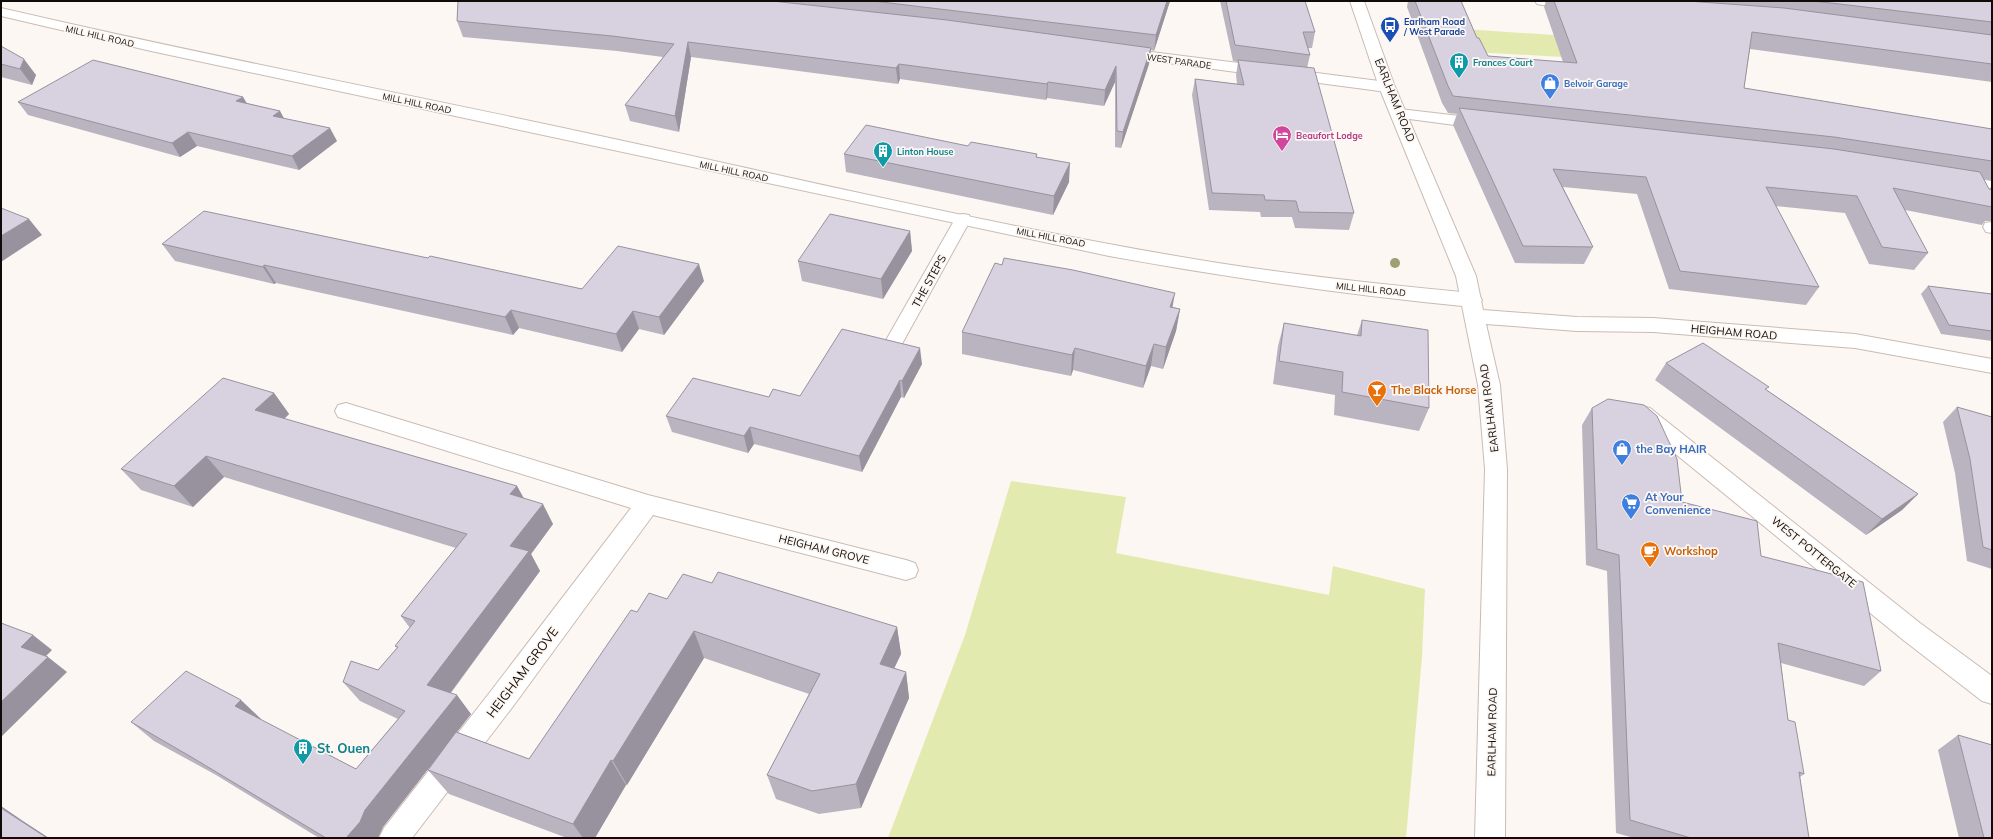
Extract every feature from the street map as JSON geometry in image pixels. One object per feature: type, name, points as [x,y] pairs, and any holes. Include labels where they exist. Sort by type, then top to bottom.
[{"type":"street","name":"EARLHAM ROAD","points":[[1357,1],[1387,87],[1400,114],[1466,276],[1488,385],[1496,469],[1490,838]]},
{"type":"street","points":[[1542,1],[1589,5]]},
{"type":"street","name":"MILL HILL ROAD","points":[[1,12],[120,41],[963,219],[1200,266],[1312,282],[1473,308]]},
{"type":"street","name":"WEST PARADE","points":[[1104,51],[1387,87]]},
{"type":"street","points":[[1400,114],[1501,125]]},
{"type":"street","points":[[1945,179],[1992,186]]},
{"type":"street","name":"HEIGHAM ROAD","points":[[1473,308],[1577,324],[1653,325],[1855,341],[1992,366]]},
{"type":"street","name":"WEST POTTERGATE","points":[[1637,410],[1911,631],[1992,692]]},
{"type":"street","name":"HEIGHAM GROVE","points":[[346,411],[648,504],[906,570]]},
{"type":"street","name":"HEIGHAM GROVE","points":[[394,838],[504,696],[648,504]]},
{"type":"lane","points":[[1974,183],[1982,202]]},
{"type":"lane","name":"THE STEPS","points":[[894,342],[963,219]]},
{"type":"green space","points":[[1463,29],[1554,35],[1563,57],[1472,52]]},
{"type":"green space","points":[[1011,481],[1126,497],[1116,553],[1329,595],[1333,566],[1425,589],[1422,657],[1406,838],[888,838],[965,635]]},
{"type":"building","points":[[458,1],[772,1],[947,20],[1151,48],[1123,132],[1117,131],[1116,66],[1105,90],[1048,82],[1047,84],[899,64],[896,68],[688,42],[675,116],[625,105],[674,44],[612,36],[457,21]]},
{"type":"building","points":[[873,1],[1167,1],[1156,35]]},
{"type":"building","points":[[1226,1],[1305,1],[1315,32],[1303,32],[1310,55],[1235,45]]},
{"type":"building","points":[[1415,1],[1461,1],[1477,38],[1479,38],[1488,56],[1577,63],[1554,1],[1687,1],[1784,8],[1992,35],[1992,64],[1752,32],[1744,88],[1992,129],[1992,161],[1834,137],[1453,96]]},
{"type":"building","points":[[1810,1],[1992,1],[1992,22],[1831,3]]},
{"type":"building","points":[[1,46],[24,59],[20,69],[1,64]]},
{"type":"building","points":[[93,60],[243,97],[236,101],[280,111],[273,116],[330,128],[292,156],[188,132],[172,143],[18,102]]},
{"type":"building","points":[[1238,60],[1314,68],[1354,213],[1299,212],[1296,201],[1265,200],[1264,195],[1212,193],[1195,79],[1244,85]]},
{"type":"building","points":[[1459,108],[1834,149],[1980,172],[1989,189],[1992,190],[1992,207],[1893,188],[1928,253],[1882,247],[1857,196],[1766,187],[1819,287],[1680,271],[1646,177],[1553,169],[1593,247],[1523,246]]},
{"type":"building","points":[[866,125],[968,146],[971,142],[1037,154],[1036,157],[1070,163],[1054,196],[844,154]]},
{"type":"building","points":[[1,208],[29,219],[1,236]]},
{"type":"building","points":[[204,211],[428,258],[430,256],[582,289],[618,246],[699,264],[659,317],[633,311],[616,334],[511,310],[505,317],[264,265],[263,267],[162,244]]},
{"type":"building","points":[[830,214],[910,231],[881,279],[798,261]]},
{"type":"building","points":[[1004,258],[1073,270],[1175,293],[1170,307],[1180,309],[1166,347],[1154,344],[1146,366],[1075,348],[1072,355],[962,332],[995,263],[1002,265]]},
{"type":"building","points":[[1928,286],[1992,294],[1992,331],[1949,325]]},
{"type":"building","points":[[1362,320],[1428,330],[1429,408],[1342,392],[1343,372],[1279,361],[1284,323],[1361,336]]},
{"type":"building","points":[[842,329],[920,348],[902,381],[900,380],[859,456],[750,427],[744,436],[666,416],[693,378],[769,397],[773,389],[800,396]]},
{"type":"building","points":[[1703,343],[1769,387],[1765,389],[1918,494],[1882,519],[1666,363]]},
{"type":"building","points":[[223,378],[274,393],[255,410],[517,486],[510,494],[543,504],[510,546],[529,551],[427,685],[457,695],[365,810],[360,822],[346,838],[326,838],[131,722],[186,671],[241,700],[235,706],[356,769],[405,711],[343,682],[351,661],[378,670],[398,647],[395,646],[415,621],[401,616],[467,534],[206,456],[174,486],[121,469]]},
{"type":"building","points":[[1608,399],[1644,405],[1657,416],[1677,459],[1682,502],[1757,521],[1761,556],[1863,582],[1881,671],[1778,643],[1788,720],[1795,722],[1804,774],[1799,772],[1809,838],[1691,838],[1630,820],[1619,555],[1597,549],[1592,408]]},
{"type":"building","points":[[1957,407],[1992,417],[1992,550],[1983,547],[1970,459]]},
{"type":"building","points":[[718,572],[897,627],[880,664],[906,672],[856,784],[812,791],[767,775],[820,674],[694,631],[613,761],[611,760],[573,824],[428,770],[456,732],[529,759],[631,610],[637,612],[649,593],[667,599],[683,574],[712,583]]},
{"type":"building","points":[[1,623],[33,635],[21,647],[48,657],[1,702]]},
{"type":"building","points":[[1958,735],[1992,745],[1992,838],[1984,838]]},
{"type":"building","points":[[1,808],[47,838],[1,838]]},
{"type":"place","name":"Earlham Road / West Parade","points":[[1390,43]]},
{"type":"place","name":"Frances Court","points":[[1459,79]]},
{"type":"place","name":"Belvoir Garage","points":[[1550,100]]},
{"type":"place","name":"Beaufort Lodge","points":[[1282,152]]},
{"type":"place","name":"Linton House","points":[[883,168]]},
{"type":"place","name":"The Black Horse","points":[[1377,407]]},
{"type":"place","name":"the Bay HAIR","points":[[1622,466]]},
{"type":"place","name":"At Your Convenience","points":[[1631,520]]},
{"type":"place","name":"Workshop","points":[[1650,568]]},
{"type":"place","name":"St. Ouen","points":[[303,765]]}]
